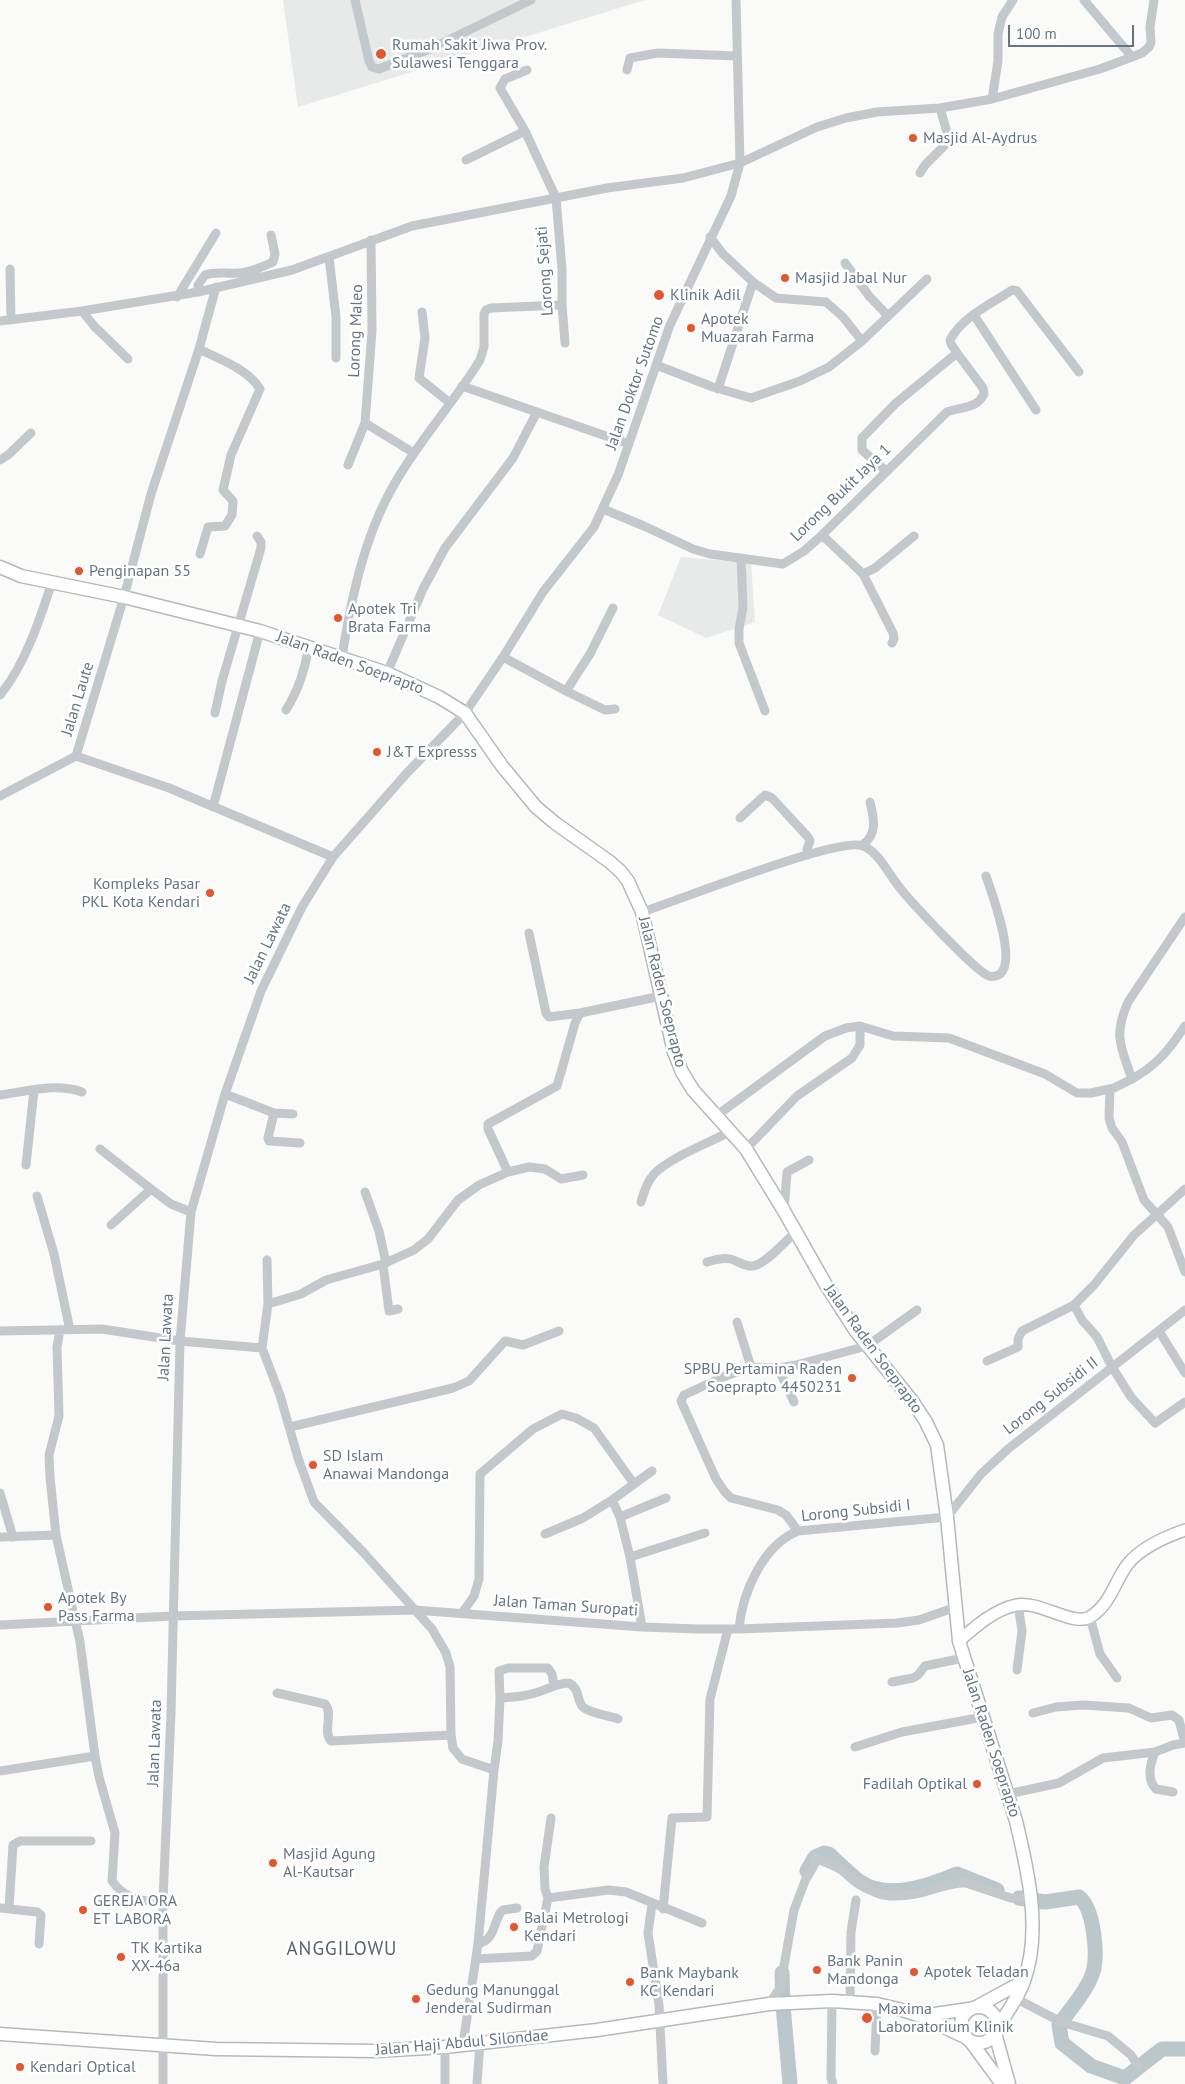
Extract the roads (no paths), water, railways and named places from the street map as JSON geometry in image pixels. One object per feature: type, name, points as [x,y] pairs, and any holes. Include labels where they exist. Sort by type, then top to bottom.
[{"type":"highway","name":"Jalan Raden Soeprapto","points":[[1,571],[124,597],[260,631],[387,673],[439,696],[465,713],[502,766],[536,807],[554,823],[610,862],[621,872],[642,912],[650,939],[674,1052],[682,1072],[693,1090],[746,1149],[826,1285],[867,1346],[913,1402],[926,1422],[937,1445],[948,1517],[959,1641],[1008,1794],[1023,1850],[1030,1900],[1032,1938],[1024,1981],[996,2030]]},
{"type":"highway","points":[[1002,2084],[962,2032],[961,2022],[965,2013],[1024,1981]]},
{"type":"highway","name":"Jalan Haji Abdul Silondae","points":[[0,2034],[216,2049],[360,2052],[445,2047],[597,2030],[771,2003],[832,2001],[877,2004],[902,2010],[921,2016],[968,2039]]},
{"type":"highway","points":[[921,2016],[983,2007],[994,2015],[1009,2084]]},
{"type":"highway","points":[[968,2039],[985,2042],[996,2030]]},
{"type":"main road","points":[[959,1641],[985,1620],[1018,1604],[1044,1607],[1078,1619],[1090,1617],[1103,1607],[1126,1566],[1137,1554],[1185,1530]]},
{"type":"street","points":[[355,0],[369,61],[372,67],[379,69],[432,48],[531,0]]},
{"type":"street","name":"Jalan Doktor Sutomo","points":[[465,713],[503,657],[543,592],[594,527],[629,444],[670,325],[731,196],[740,163],[736,0]]},
{"type":"street","points":[[992,99],[998,61],[998,34],[1002,17],[1013,0]]},
{"type":"street","points":[[1084,0],[1132,57]]},
{"type":"street","points":[[0,321],[176,297],[216,288],[292,270],[412,226],[607,188],[683,178],[740,163],[817,127],[846,118],[876,112],[940,108],[992,99],[1100,69],[1142,53],[1151,42],[1150,27],[1154,0]]},
{"type":"street","points":[[628,70],[630,58],[658,53],[737,56]]},
{"type":"street","name":"Lorong Sejati","points":[[527,70],[505,79],[500,88],[525,131],[556,198],[564,289],[562,306],[565,343]]},
{"type":"street","points":[[920,173],[925,165],[947,143],[948,136],[940,108]]},
{"type":"street","points":[[466,160],[525,131]]},
{"type":"street","points":[[176,297],[216,233]]},
{"type":"street","points":[[198,292],[198,285],[204,275],[220,272],[242,272],[273,262],[275,254],[271,234]]},
{"type":"street","points":[[710,237],[723,254],[753,282],[776,298],[826,302],[843,317],[862,341]]},
{"type":"street","name":"Lorong Maleo","points":[[348,464],[365,423],[372,331],[372,240]]},
{"type":"street","points":[[329,257],[336,317],[336,358]]},
{"type":"street","points":[[845,263],[869,296],[888,316]]},
{"type":"street","points":[[10,269],[11,320]]},
{"type":"street","points":[[656,365],[718,389],[751,398],[800,381],[829,367],[862,341],[927,279]]},
{"type":"street","points":[[718,389],[753,282]]},
{"type":"street","name":"Jalan Laute","points":[[0,796],[76,756],[124,597],[151,494],[199,349],[216,288]]},
{"type":"street","points":[[886,471],[862,450],[862,438],[896,403],[959,355],[950,344],[953,335],[974,315],[1012,290],[1017,291],[1079,372]]},
{"type":"street","points":[[342,657],[351,600],[378,517],[414,452],[480,360],[484,347],[484,314],[486,310],[491,308],[562,306]]},
{"type":"street","points":[[82,311],[94,326],[128,358]]},
{"type":"street","points":[[422,312],[425,338],[419,378],[450,402]]},
{"type":"street","points":[[974,315],[1036,410]]},
{"type":"street","points":[[199,349],[243,372],[260,389],[231,455],[227,470],[223,490],[233,501],[232,514],[225,526],[208,527],[200,554]]},
{"type":"street","name":"Lorong Bukit Jaya 1","points":[[603,509],[693,549],[710,554],[783,564],[804,551],[822,535],[947,412],[966,408],[981,400],[984,394],[983,388],[959,355]]},
{"type":"street","points":[[462,386],[629,444]]},
{"type":"street","points":[[387,673],[423,589],[445,548],[513,458],[537,412]]},
{"type":"street","points":[[365,423],[414,452]]},
{"type":"street","points":[[0,460],[31,433]]},
{"type":"street","points":[[822,535],[863,574],[893,633],[894,639],[892,643]]},
{"type":"street","points":[[215,713],[261,548],[261,542],[257,536]]},
{"type":"street","points":[[863,574],[875,568],[914,536]]},
{"type":"street","points":[[741,558],[743,606],[739,629],[739,643],[765,711]]},
{"type":"street","points":[[0,695],[16,671],[32,638],[52,582]]},
{"type":"street","points":[[566,691],[590,654],[613,608]]},
{"type":"street","points":[[213,807],[260,631]]},
{"type":"street","points":[[286,710],[297,693],[303,676],[309,647]]},
{"type":"street","points":[[503,657],[598,707],[605,710],[615,709]]},
{"type":"street","name":"Jalan Lawata","points":[[163,2084],[163,1900],[171,1713],[180,1341],[191,1212],[225,1094],[260,991],[302,907],[333,857],[359,825],[465,713]]},
{"type":"street","points":[[76,756],[169,788],[333,857]]},
{"type":"street","points":[[740,818],[760,798],[765,795],[772,798],[808,837],[810,841],[806,849],[808,855]]},
{"type":"street","points":[[642,912],[808,855],[840,846],[862,845],[867,842],[873,831],[874,815],[870,802]]},
{"type":"street","points":[[862,845],[875,854],[900,889],[958,950],[982,972],[994,976],[1002,972],[1006,960],[998,908],[986,876]]},
{"type":"street","points":[[1132,1079],[1120,1042],[1119,1026],[1122,1016],[1128,1002],[1185,917]]},
{"type":"street","points":[[529,933],[546,1013],[549,1017],[580,1014],[661,996]]},
{"type":"street","points":[[508,1172],[488,1129],[488,1124],[557,1086],[575,1023],[580,1014]]},
{"type":"street","points":[[716,1116],[825,1036],[846,1028],[860,1026],[894,1036],[948,1038],[1045,1074],[1077,1093],[1091,1093],[1110,1089],[1151,1068],[1170,1049],[1185,1026]]},
{"type":"street","points":[[746,1149],[797,1096],[852,1058],[860,1045],[860,1026]]},
{"type":"street","points":[[0,1095],[65,1087],[82,1092]]},
{"type":"street","points":[[1110,1089],[1110,1123],[1122,1142],[1144,1200],[1168,1227],[1185,1272]]},
{"type":"street","points":[[26,1165],[34,1090]]},
{"type":"street","points":[[225,1094],[274,1113],[293,1114]]},
{"type":"street","points":[[274,1113],[268,1138],[270,1141],[275,1143],[300,1143]]},
{"type":"street","points":[[641,1202],[646,1185],[655,1173],[675,1160],[729,1132]]},
{"type":"street","points":[[100,1149],[171,1204],[191,1212]]},
{"type":"street","points":[[784,1211],[787,1172],[809,1160]]},
{"type":"street","points":[[268,1304],[301,1294],[326,1280],[384,1264],[423,1244],[458,1200],[468,1191],[508,1172],[528,1167],[545,1169],[561,1179],[583,1175]]},
{"type":"street","points":[[111,1225],[151,1189]]},
{"type":"street","points":[[987,1361],[1018,1347],[1018,1338],[1022,1331],[1074,1305],[1094,1285],[1134,1235],[1185,1189]]},
{"type":"street","points":[[365,1192],[381,1239],[389,1311],[398,1309]]},
{"type":"street","points":[[37,1196],[58,1272],[70,1330]]},
{"type":"street","points":[[707,1262],[722,1258],[754,1266],[771,1255],[796,1232]]},
{"type":"street","points":[[267,1260],[268,1304],[262,1348],[280,1395],[301,1467],[314,1502],[383,1574],[432,1629],[446,1653],[450,1667],[451,1735],[453,1748],[462,1758],[494,1770]]},
{"type":"street","points":[[1074,1305],[1082,1320],[1097,1337],[1130,1397],[1155,1423],[1185,1402]]},
{"type":"street","points":[[798,1531],[786,1515],[778,1510],[731,1498],[725,1492],[716,1479],[681,1401],[684,1395],[723,1377],[751,1367],[778,1368],[796,1366],[867,1346],[917,1310]]},
{"type":"street","name":"Lorong Subsidi II","points":[[948,1517],[994,1461],[1185,1310]]},
{"type":"street","points":[[737,1322],[751,1367]]},
{"type":"street","points":[[0,1330],[102,1329],[180,1341],[262,1348]]},
{"type":"street","points":[[60,1330],[57,1353],[59,1416],[49,1455],[56,1536],[76,1622],[98,1777],[115,1833],[112,1882],[124,1893],[137,1900],[163,1900]]},
{"type":"street","points":[[290,1427],[454,1388],[469,1381],[505,1341],[523,1345],[559,1331]]},
{"type":"street","points":[[1159,1331],[1185,1373]]},
{"type":"street","points":[[778,1368],[794,1402]]},
{"type":"street","points":[[462,1613],[474,1596],[479,1579],[481,1470],[533,1429],[562,1414],[576,1418],[594,1428],[634,1484]]},
{"type":"street","points":[[545,1534],[583,1518],[612,1500],[652,1470]]},
{"type":"street","points":[[0,1493],[13,1537]]},
{"type":"street","points":[[620,1517],[666,1498]]},
{"type":"street","points":[[612,1500],[620,1517],[630,1557],[642,1627]]},
{"type":"street","name":"Lorong Subsidi I","points":[[739,1629],[746,1591],[778,1543],[786,1536],[798,1531],[948,1517]]},
{"type":"street","points":[[630,1557],[705,1533]]},
{"type":"street","points":[[0,1537],[56,1536]]},
{"type":"street","points":[[1017,1670],[1022,1631],[1018,1604]]},
{"type":"street","name":"Jalan Taman Suropati","points":[[0,1625],[172,1616],[414,1610],[642,1627],[739,1629],[908,1622],[956,1607]]},
{"type":"street","points":[[1090,1617],[1100,1654],[1117,1678]]},
{"type":"street","points":[[663,1909],[672,1818],[707,1817],[710,1699],[728,1629]]},
{"type":"street","points":[[892,1682],[913,1678],[925,1666],[963,1658]]},
{"type":"street","points":[[463,2044],[478,1944],[498,1741],[499,1671],[508,1668],[548,1668],[552,1674],[554,1686]]},
{"type":"street","points":[[500,1698],[522,1697],[569,1683],[576,1690],[584,1709],[618,1719]]},
{"type":"street","points":[[277,1693],[327,1706],[328,1736],[331,1741],[451,1735]]},
{"type":"street","points":[[1008,1794],[1060,1783],[1103,1758],[1155,1752],[1185,1743],[1179,1720],[1172,1715],[1151,1718],[1132,1709],[1082,1704],[1056,1707],[1033,1713]]},
{"type":"street","points":[[855,1747],[902,1732],[983,1717]]},
{"type":"street","points":[[1155,1752],[1150,1767],[1152,1783],[1156,1789],[1173,1792]]},
{"type":"street","points":[[0,1771],[95,1756]]},
{"type":"street","points":[[476,1959],[532,1956],[536,1954],[548,1898],[545,1889],[544,1867],[551,1818]]},
{"type":"street","points":[[39,1944],[41,1915],[37,1912],[5,1908],[13,1845],[20,1841],[91,1841]]},
{"type":"street","points":[[771,2003],[780,1988],[794,1910],[816,1859],[841,1870],[869,1891],[884,1896],[922,1893],[959,1882],[1017,1899],[1030,1900]]},
{"type":"street","points":[[548,1898],[608,1890],[626,1892],[663,1909],[702,1923]]},
{"type":"street","points":[[850,2002],[851,1932],[856,1900]]},
{"type":"street","points":[[652,1904],[648,1933],[659,2019],[663,2084]]},
{"type":"street","points":[[478,1944],[487,1941],[491,1937],[500,1913],[503,1910],[518,1908]]},
{"type":"street","points":[[1016,1998],[1061,2022],[1114,2039],[1135,2059],[1138,2066]]},
{"type":"street","points":[[832,2001],[831,2078],[833,2084]]},
{"type":"street","points":[[875,2051],[877,2004]]},
{"type":"street","points":[[477,2084],[480,2042]]},
{"type":"street","points":[[445,2047],[445,2084]]},
{"type":"waterway","points":[[807,1871],[815,1857],[824,1853],[829,1854],[859,1881],[870,1887],[882,1890],[908,1890],[957,1874],[997,1890]]},
{"type":"waterway","points":[[1019,1898],[1045,1902],[1079,1897],[1084,1903],[1091,1921],[1095,1944],[1093,1972],[1083,1993],[1059,2025],[1062,2043],[1091,2066],[1125,2078],[1162,2049],[1185,2049]]},
{"type":"waterway","points":[[782,1973],[790,2084]]},
{"type":"place","name":"Rumah Sakit Jiwa Prov. Sulawesi Tenggara","points":[[381,54]]},
{"type":"place","name":"Masjid Al-Aydrus","points":[[913,138]]},
{"type":"place","name":"Masjid Jabal Nur","points":[[785,278]]},
{"type":"place","name":"Klinik Adil","points":[[659,295]]},
{"type":"place","name":"Apotek Muazarah Farma","points":[[691,328]]},
{"type":"place","name":"Penginapan 55","points":[[79,571]]},
{"type":"place","name":"Apotek Tri Brata Farma","points":[[338,618]]},
{"type":"place","name":"J&T Expresss","points":[[377,752]]},
{"type":"place","name":"Kompleks Pasar PKL Kota Kendari","points":[[210,893]]},
{"type":"place","name":"SPBU Pertamina Raden Soeprapto 4450231","points":[[852,1378]]},
{"type":"place","name":"SD Islam Anawai Mandonga","points":[[313,1465]]},
{"type":"place","name":"Apotek By Pass Farma","points":[[48,1607]]},
{"type":"place","name":"Fadilah Optikal","points":[[977,1784]]},
{"type":"place","name":"Masjid Agung Al-Kautsar","points":[[273,1863]]},
{"type":"place","name":"GEREJA ORA ET LABORA","points":[[83,1910]]},
{"type":"place","name":"Balai Metrologi Kendari","points":[[514,1927]]},
{"type":"place","name":"TK Kartika XX-46a","points":[[121,1957]]},
{"type":"place","name":"Bank Panin Mandonga","points":[[817,1970]]},
{"type":"place","name":"Apotek Teladan","points":[[914,1972]]},
{"type":"place","name":"Bank Maybank KC Kendari","points":[[630,1982]]},
{"type":"place","name":"Gedung Manunggal Jenderal Sudirman","points":[[416,1999]]},
{"type":"place","name":"Maxima Laboratorium Klinik","points":[[867,2018]]},
{"type":"place","name":"Kendari Optical","points":[[20,2067]]},
{"type":"district","name":"ANGGILOWU","points":[[342,1950]]}]
